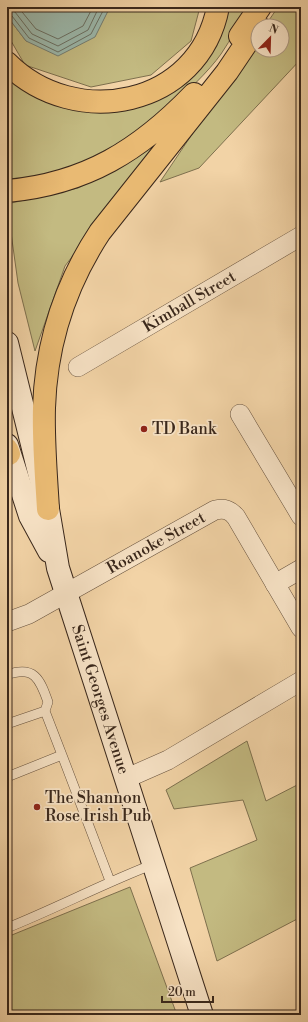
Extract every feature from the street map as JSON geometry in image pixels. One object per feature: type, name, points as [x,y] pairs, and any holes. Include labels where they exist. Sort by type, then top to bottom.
[{"type":"highway","points":[[7,63],[36,86],[62,97],[88,102],[113,102],[128,99],[152,91],[164,84],[191,61],[209,36],[218,7]]},
{"type":"highway","points":[[7,191],[47,186],[77,177],[105,165],[132,149],[173,115],[197,92],[222,62],[260,7]]},
{"type":"highway","points":[[261,18],[265,7]]},
{"type":"highway","points":[[48,508],[44,423],[47,371],[54,336],[69,289],[82,260],[100,232],[227,72],[250,38]]},
{"type":"main road","name":"Saint Georges Avenue","points":[[7,343],[48,508],[58,568],[127,778],[202,1015]]},
{"type":"main road","name":"Saint Georges Avenue","points":[[8,449],[30,516],[58,568]]},
{"type":"street","name":"Kimball Street","points":[[78,367],[301,236]]},
{"type":"street","points":[[240,414],[301,516]]},
{"type":"street","name":"Roanoke Street","points":[[7,622],[28,614],[66,594],[215,510],[221,509],[232,512],[236,517],[301,628]]},
{"type":"street","points":[[275,584],[301,569]]},
{"type":"street","points":[[127,778],[168,760],[301,681]]},
{"type":"lane","points":[[7,675],[22,672],[35,676],[41,682],[48,702],[45,711],[110,881]]},
{"type":"lane","points":[[7,724],[45,711]]},
{"type":"lane","points":[[7,777],[62,755]]},
{"type":"lane","points":[[7,928],[34,917],[110,881],[154,864]]},
{"type":"shaded area","points":[[110,7],[200,7],[191,41],[151,75],[91,87],[25,65],[7,34],[7,16],[26,41],[94,37]]},
{"type":"shaded area","points":[[228,7],[249,7],[221,54],[196,83],[142,129],[105,153],[89,161],[49,174],[7,181],[7,76],[19,87],[33,96],[63,107],[95,111],[127,109],[209,52],[224,24]]},
{"type":"shaded area","points":[[278,7],[301,7],[301,59],[199,168],[160,182],[250,48],[250,58],[290,58],[290,18],[270,18]]},
{"type":"shaded area","points":[[163,137],[65,266],[35,351],[18,283],[7,204],[78,188],[121,166]]},
{"type":"shaded area","points":[[247,741],[266,801],[301,783],[301,917],[217,961],[190,868],[257,840],[243,800],[174,809],[166,790]]},
{"type":"shaded area","points":[[130,887],[177,1015],[7,1015],[7,937]]},
{"type":"water","points":[[7,7],[110,7],[95,37],[58,56],[26,41],[7,16]]},
{"type":"place","name":"TD Bank","points":[[144,429]]},
{"type":"place","name":"The Shannon Rose Irish Pub","points":[[37,807]]}]
